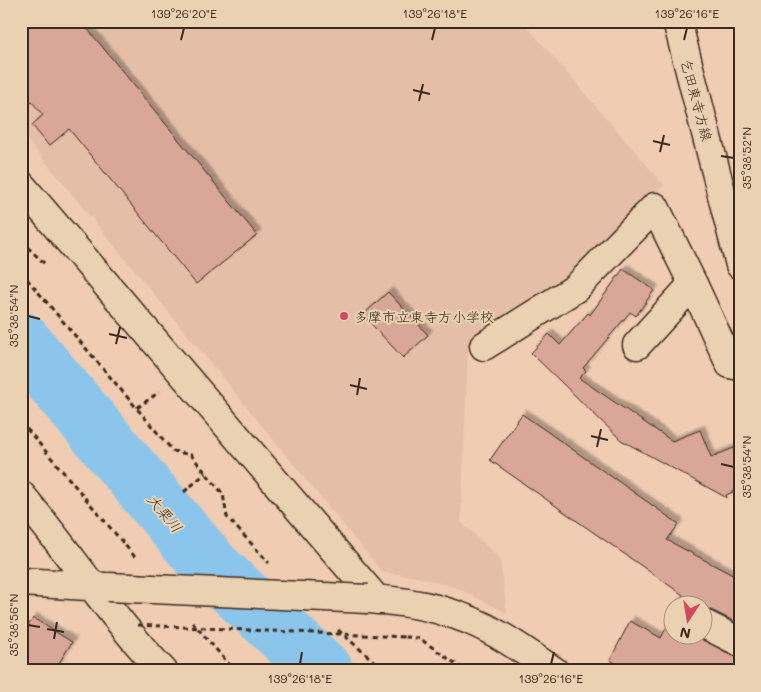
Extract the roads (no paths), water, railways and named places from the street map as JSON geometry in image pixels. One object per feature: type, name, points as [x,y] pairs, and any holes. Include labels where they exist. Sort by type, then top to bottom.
[{"type":"street","name":"乞田東寺方線","points":[[677,21],[740,265]]},
{"type":"street","points":[[21,186],[372,600]]},
{"type":"street","points":[[484,346],[576,288],[655,207],[730,364],[740,366]]},
{"type":"street","points":[[637,346],[693,284]]},
{"type":"street","points":[[21,495],[100,587],[145,652],[164,671]]},
{"type":"street","points":[[21,582],[401,602],[438,609],[467,619],[498,634],[554,671]]},
{"type":"street","points":[[714,629],[740,642]]},
{"type":"waterway","name":"大栗川","points":[[21,341],[212,568],[324,671]]},
{"type":"place","name":"多摩市立東寺方小学校","points":[[344,316]]}]
